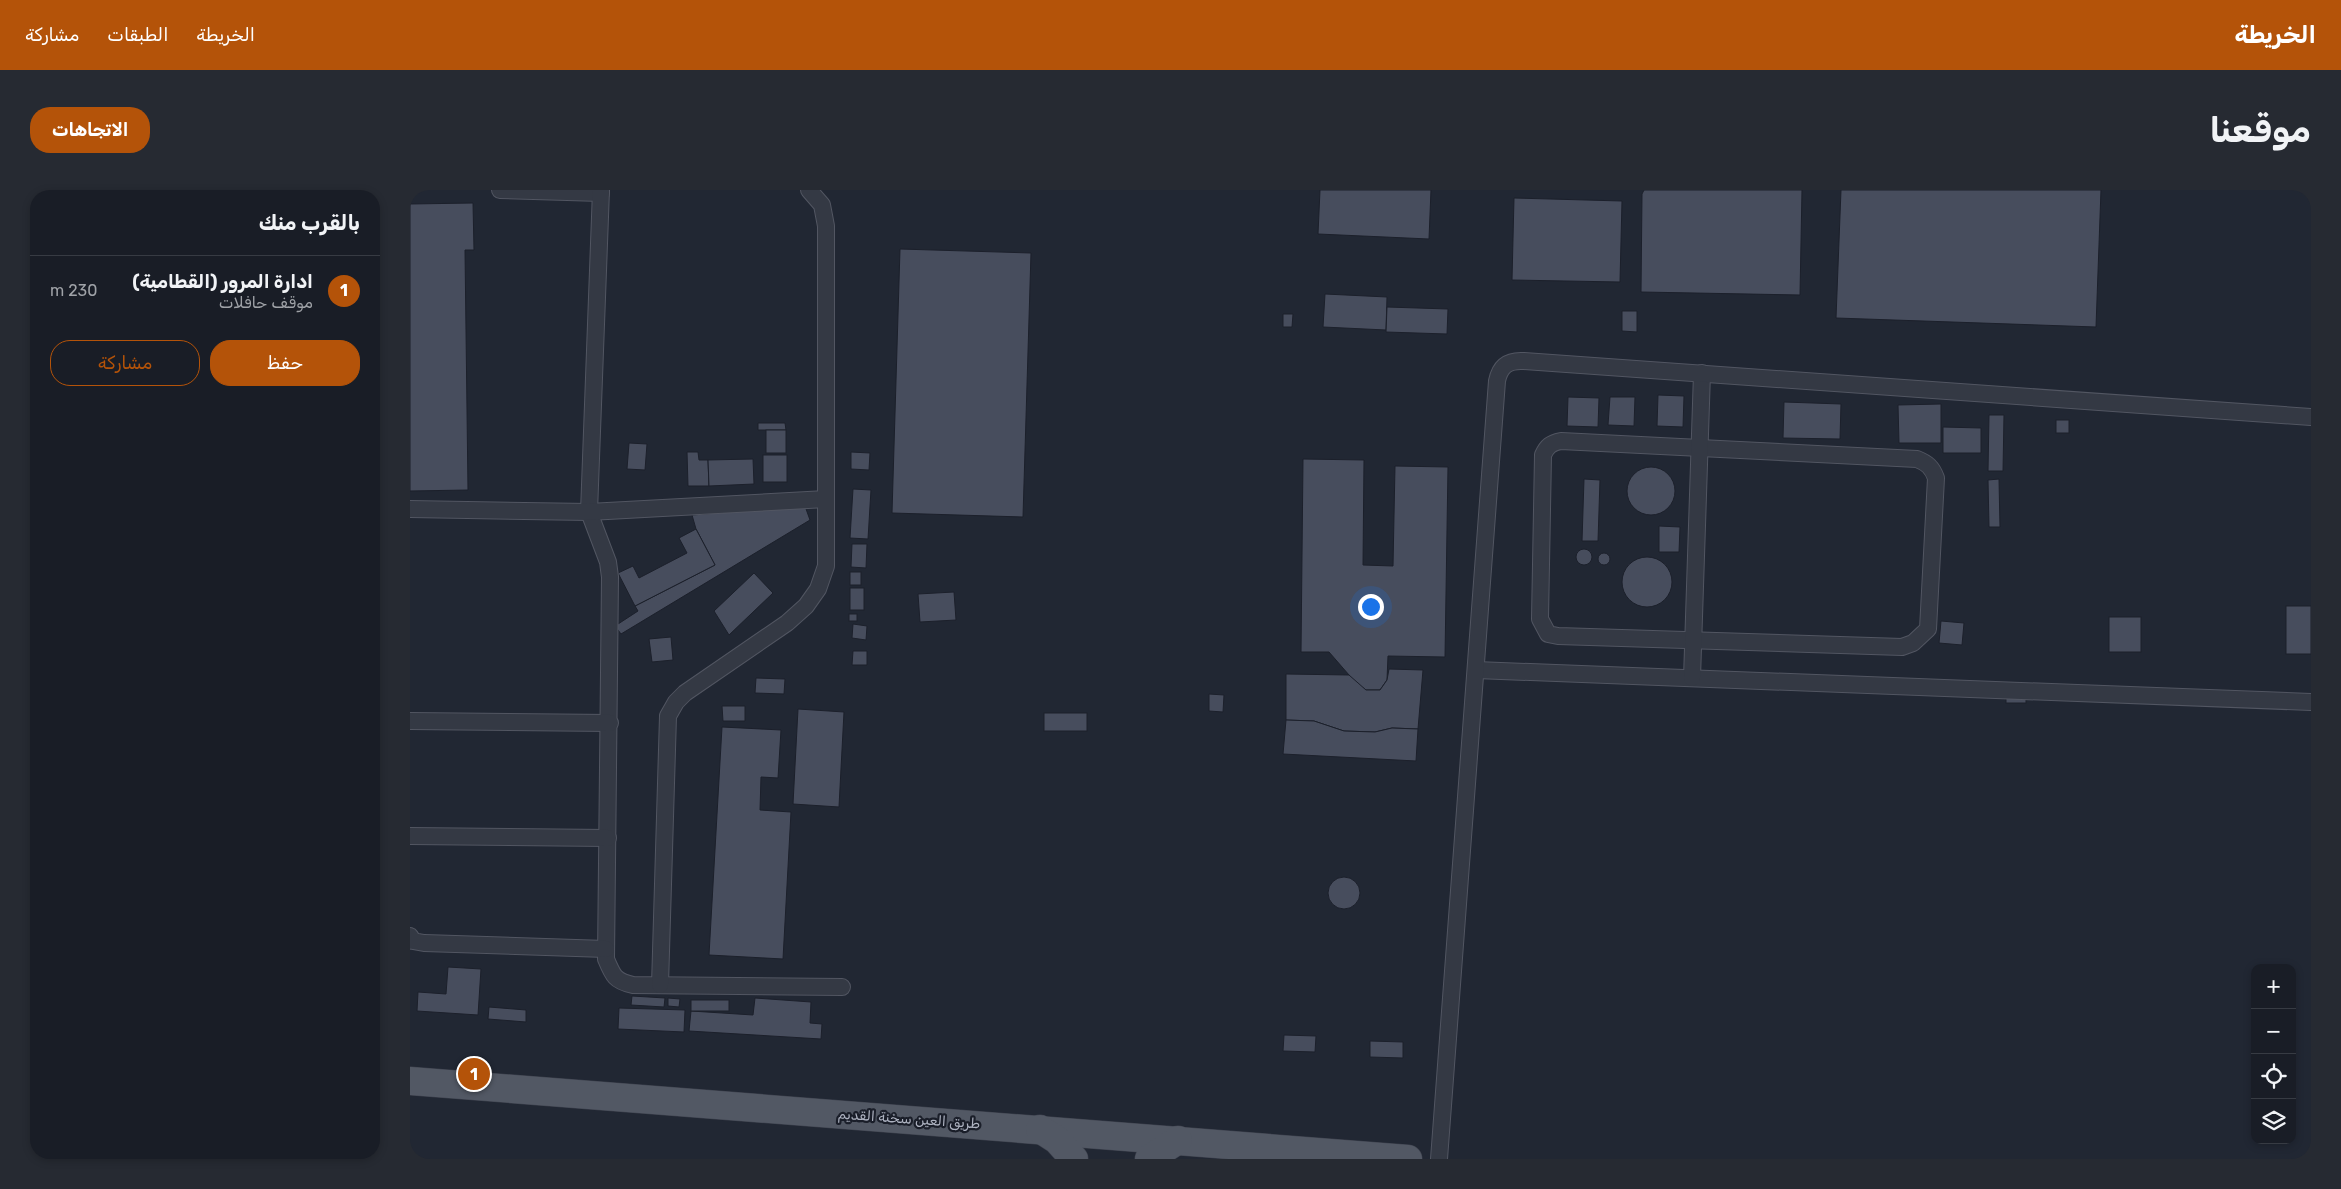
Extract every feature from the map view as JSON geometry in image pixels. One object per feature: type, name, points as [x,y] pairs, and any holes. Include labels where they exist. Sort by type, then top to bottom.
[{"type":"main road","name":"طريق العين سخنة القديم","points":[[410,1081],[1408,1159]]},
{"type":"main road","points":[[1040,1129],[1057,1140],[1074,1159]]},
{"type":"main road","points":[[1149,1159],[1178,1140]]},
{"type":"lane","points":[[500,190],[601,191],[589,512],[608,562],[610,577],[610,723],[606,949],[608,966],[620,982],[633,985],[842,987]]},
{"type":"lane","points":[[660,985],[668,716],[685,693],[787,623],[806,606],[818,589],[826,566],[826,226],[822,205],[809,190]]},
{"type":"lane","points":[[1439,1159],[1499,371],[1505,364],[1514,360],[2311,417]]},
{"type":"lane","points":[[1692,678],[1702,373]]},
{"type":"lane","points":[[1561,441],[1700,448],[1917,459],[1926,462],[1933,469],[1936,478],[1928,629],[1913,643],[1902,647],[1694,641],[1558,636],[1548,634],[1540,619],[1543,455],[1546,447],[1553,442],[1561,441]]},
{"type":"lane","points":[[410,510],[589,512],[826,499]]},
{"type":"lane","points":[[1476,670],[2311,702]]},
{"type":"lane","points":[[410,720],[610,723]]},
{"type":"lane","points":[[410,836],[608,838]]},
{"type":"lane","points":[[410,936],[413,940],[424,943],[606,949]]},
{"type":"building","points":[[1320,190],[1431,190],[1429,239],[1318,234]]},
{"type":"building","points":[[1644,190],[1802,190],[1800,295],[1641,292],[1642,194]]},
{"type":"building","points":[[1841,190],[2101,190],[2096,327],[1836,318]]},
{"type":"building","points":[[1514,198],[1622,201],[1620,282],[1512,280]]},
{"type":"building","points":[[473,203],[474,250],[465,250],[468,490],[410,491],[410,204]]},
{"type":"building","points":[[900,249],[1031,253],[1023,517],[892,513]]},
{"type":"building","points":[[1325,294],[1387,297],[1386,330],[1323,327]]},
{"type":"building","points":[[1387,307],[1448,309],[1447,334],[1386,332]]},
{"type":"building","points":[[1622,311],[1637,311],[1637,332],[1622,331]]},
{"type":"building","points":[[1283,314],[1293,314],[1292,327],[1283,327]]},
{"type":"building","points":[[1658,395],[1684,396],[1683,427],[1657,426]]},
{"type":"building","points":[[1568,397],[1599,398],[1598,427],[1567,426]]},
{"type":"building","points":[[1610,397],[1635,397],[1634,426],[1608,425]]},
{"type":"building","points":[[1784,402],[1841,404],[1840,439],[1783,438]]},
{"type":"building","points":[[1941,404],[1941,443],[1899,443],[1898,405]]},
{"type":"building","points":[[1989,415],[2004,415],[2003,471],[1988,471]]},
{"type":"building","points":[[2056,420],[2069,420],[2069,433],[2056,433]]},
{"type":"building","points":[[758,423],[785,423],[786,430],[758,430]]},
{"type":"building","points":[[1943,427],[1981,428],[1981,453],[1943,453]]},
{"type":"building","points":[[766,430],[786,430],[786,453],[766,453]]},
{"type":"building","points":[[629,443],[647,444],[645,470],[627,469]]},
{"type":"building","points":[[687,452],[698,452],[699,460],[708,460],[709,486],[688,486]]},
{"type":"building","points":[[851,452],[870,453],[869,470],[851,469]]},
{"type":"building","points":[[763,455],[787,455],[787,482],[763,482]]},
{"type":"building","points":[[753,459],[754,484],[709,486],[708,460]]},
{"type":"building","points":[[1303,459],[1364,460],[1363,565],[1393,566],[1395,466],[1448,467],[1445,657],[1388,656],[1387,680],[1380,690],[1366,690],[1356,683],[1329,652],[1301,652]]},
{"type":"building","points":[[1646,467],[1656,467],[1665,471],[1671,477],[1674,482],[1674,500],[1665,511],[1656,515],[1646,515],[1637,511],[1631,505],[1627,496],[1627,486],[1631,477],[1637,471]]},
{"type":"building","points":[[1584,479],[1600,480],[1598,541],[1582,541]]},
{"type":"building","points":[[1999,479],[2000,527],[1989,527],[1988,480]]},
{"type":"building","points":[[853,489],[871,490],[868,539],[850,538]]},
{"type":"building","points":[[805,506],[810,520],[621,634],[615,626],[638,611],[635,606],[715,565],[696,529],[692,515]]},
{"type":"building","points":[[1659,526],[1680,527],[1679,552],[1659,552]]},
{"type":"building","points":[[696,529],[715,565],[635,606],[618,573],[633,566],[639,578],[687,553],[679,538]]},
{"type":"building","points":[[852,544],[867,544],[866,568],[851,567]]},
{"type":"building","points":[[1584,549],[1592,557],[1584,565],[1576,557]]},
{"type":"building","points":[[1602,553],[1606,553],[1610,559],[1606,565],[1602,565],[1598,561],[1598,557]]},
{"type":"building","points":[[1642,557],[1652,557],[1665,564],[1672,577],[1672,587],[1665,600],[1652,607],[1642,607],[1633,603],[1626,596],[1622,587],[1622,577],[1626,568],[1633,561]]},
{"type":"building","points":[[850,572],[861,572],[861,585],[850,585]]},
{"type":"building","points":[[754,573],[773,593],[729,635],[714,611]]},
{"type":"building","points":[[850,588],[864,588],[864,610],[850,610]]},
{"type":"building","points":[[954,592],[956,620],[920,622],[918,594]]},
{"type":"building","points":[[2286,606],[2311,606],[2311,654],[2286,654]]},
{"type":"building","points":[[849,614],[857,614],[857,621],[849,621]]},
{"type":"building","points":[[2109,617],[2141,617],[2141,652],[2109,652]]},
{"type":"building","points":[[1941,621],[1964,623],[1962,645],[1939,643]]},
{"type":"building","points":[[853,624],[867,626],[866,640],[852,638]]},
{"type":"building","points":[[671,637],[673,660],[652,662],[649,639]]},
{"type":"building","points":[[853,651],[867,651],[867,665],[852,665]]},
{"type":"building","points":[[1389,669],[1423,670],[1418,729],[1392,728],[1375,732],[1344,731],[1314,721],[1286,720],[1286,674],[1349,675],[1366,690],[1380,690],[1387,680]]},
{"type":"building","points":[[756,678],[785,679],[784,694],[755,693]]},
{"type":"building","points":[[2006,692],[2026,692],[2026,703],[2006,703]]},
{"type":"building","points":[[1209,694],[1224,695],[1223,712],[1209,711]]},
{"type":"building","points":[[722,706],[745,706],[745,721],[723,721]]},
{"type":"building","points":[[798,709],[844,712],[839,807],[793,804]]},
{"type":"building","points":[[1044,713],[1087,713],[1087,731],[1044,731]]},
{"type":"building","points":[[1286,720],[1314,721],[1344,731],[1375,732],[1392,728],[1418,729],[1416,761],[1283,754]]},
{"type":"building","points":[[722,727],[781,730],[778,778],[761,777],[760,810],[791,812],[783,959],[709,955]]},
{"type":"building","points":[[1344,877],[1356,881],[1360,893],[1356,905],[1344,909],[1332,905],[1328,893],[1332,881]]},
{"type":"building","points":[[448,967],[481,969],[478,1015],[417,1011],[418,992],[446,994]]},
{"type":"building","points":[[632,996],[665,998],[664,1007],[631,1005]]},
{"type":"building","points":[[668,998],[680,999],[679,1007],[668,1006]]},
{"type":"building","points":[[755,998],[811,1002],[810,1023],[822,1024],[821,1039],[689,1031],[691,1011],[753,1015]]},
{"type":"building","points":[[691,1000],[729,1000],[729,1011],[691,1011]]},
{"type":"building","points":[[489,1007],[526,1010],[526,1022],[488,1019]]},
{"type":"building","points":[[619,1008],[685,1010],[684,1032],[618,1029]]},
{"type":"building","points":[[1284,1035],[1316,1036],[1315,1052],[1283,1051]]},
{"type":"building","points":[[1370,1041],[1403,1042],[1403,1058],[1370,1057]]},
{"type":"place","name":"ادارة المرور (القطامية)","points":[[474,1074]]}]
